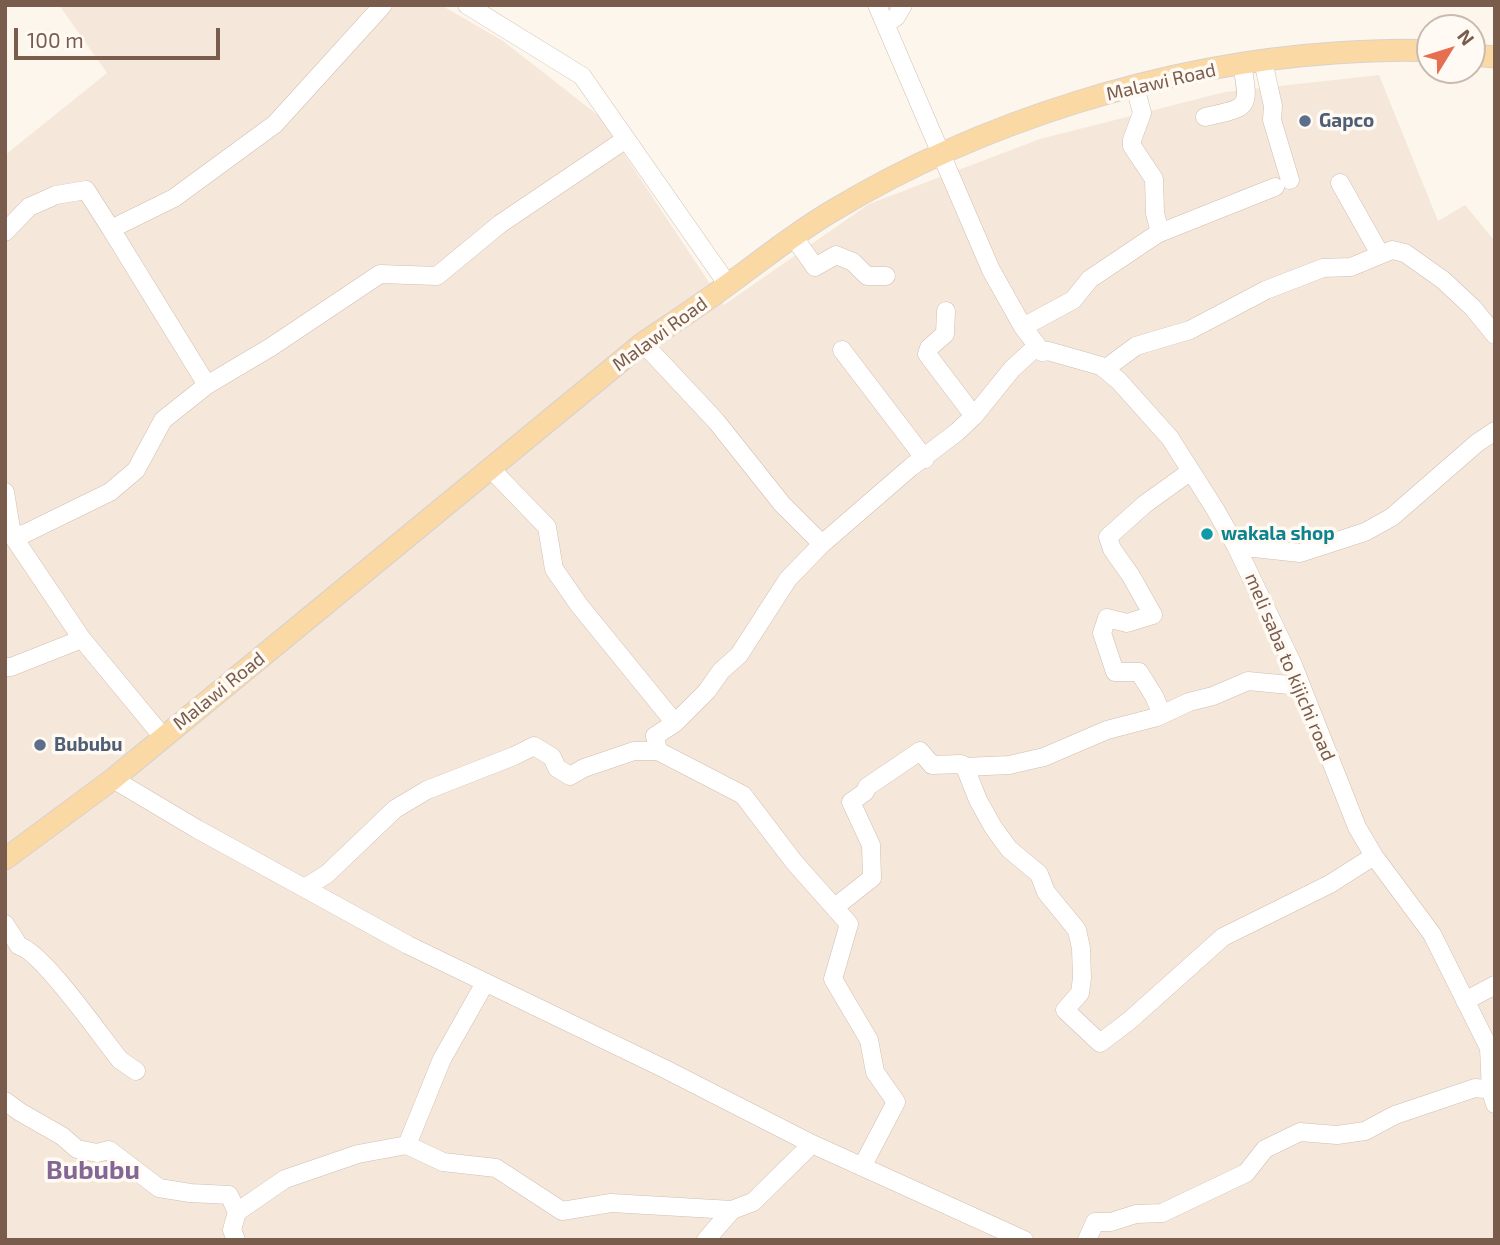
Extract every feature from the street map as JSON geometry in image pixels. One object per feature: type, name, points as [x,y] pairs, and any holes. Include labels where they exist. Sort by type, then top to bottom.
[{"type":"main road","name":"Malawi Road","points":[[5,859],[113,779],[643,343],[836,208],[940,155],[1023,121],[1135,86],[1252,62],[1346,52],[1416,51]]},
{"type":"street","points":[[111,229],[174,198],[275,124],[383,5]]},
{"type":"street","points":[[467,5],[582,76],[728,285]]},
{"type":"street","points":[[658,751],[655,736],[675,723],[707,691],[721,671],[739,655],[788,579],[822,544],[974,416],[1012,369],[1036,347],[992,270],[877,5]]},
{"type":"street","points":[[886,24],[896,17],[903,5]]},
{"type":"street","points":[[1023,327],[1073,300],[1090,279],[1160,233],[1282,184],[1272,120],[1273,106],[1252,62]]},
{"type":"street","points":[[1205,117],[1236,110],[1246,102],[1252,62]]},
{"type":"street","points":[[1135,86],[1142,113],[1132,146],[1154,179],[1155,213],[1160,233]]},
{"type":"street","points":[[8,533],[23,534],[110,492],[136,470],[163,420],[207,385],[380,274],[437,276],[500,224],[626,139]]},
{"type":"street","points":[[1340,183],[1380,254]]},
{"type":"street","points":[[5,232],[29,207],[56,195],[86,190],[207,385]]},
{"type":"street","points":[[793,236],[815,267],[836,255],[853,262],[867,276],[886,276]]},
{"type":"street","points":[[1105,369],[1136,346],[1190,330],[1266,290],[1323,268],[1351,267],[1392,250],[1401,252],[1426,268],[1473,308],[1495,335]]},
{"type":"street","points":[[946,311],[945,334],[929,348],[928,354],[974,416]]},
{"type":"street","points":[[643,343],[716,421],[782,504],[822,544]]},
{"type":"street","name":"meli saba to kijichi road","points":[[1036,347],[1042,352],[1048,351],[1105,369],[1135,396],[1163,427],[1191,471],[1236,546],[1293,664],[1357,827],[1374,856],[1432,934],[1489,1048],[1493,1095]]},
{"type":"street","points":[[842,350],[925,459]]},
{"type":"street","points":[[1236,546],[1300,553],[1365,532],[1391,517],[1477,443],[1495,431]]},
{"type":"street","points":[[490,468],[547,527],[554,569],[579,605],[675,723]]},
{"type":"street","points":[[1162,715],[1139,672],[1115,672],[1102,633],[1107,618],[1127,623],[1153,615],[1109,545],[1108,537],[1145,504],[1191,471]]},
{"type":"street","points":[[5,492],[8,533],[82,639],[163,737]]},
{"type":"street","points":[[5,667],[82,639]]},
{"type":"street","points":[[835,907],[872,878],[871,845],[850,802],[865,792],[867,787],[920,751],[932,765],[1009,765],[1044,757],[1107,730],[1162,715],[1248,681],[1300,686]]},
{"type":"street","points":[[306,887],[327,874],[395,810],[427,790],[534,746],[552,757],[557,768],[570,776],[584,768],[634,751],[658,751],[743,795],[794,862],[849,924],[833,979],[869,1040],[875,1072],[896,1101],[862,1167]]},
{"type":"street","points":[[965,767],[978,800],[993,827],[1009,849],[1039,874],[1046,892],[1077,930],[1081,948],[1080,993],[1065,1010],[1100,1043],[1129,1021],[1223,937],[1330,884],[1374,856]]},
{"type":"street","points":[[113,779],[197,829],[408,945],[665,1069],[812,1144],[1024,1240]]},
{"type":"street","points":[[5,924],[19,946],[28,948],[43,964],[120,1060],[136,1071]]},
{"type":"street","points":[[407,1145],[442,1059],[485,983]]},
{"type":"street","points":[[1465,1001],[1495,985]]},
{"type":"street","points":[[1087,1240],[1095,1222],[1111,1222],[1136,1214],[1162,1213],[1246,1173],[1265,1149],[1300,1132],[1336,1135],[1365,1131],[1395,1115],[1475,1088],[1493,1095]]},
{"type":"street","points":[[5,1101],[62,1136],[77,1149],[97,1153],[109,1150],[159,1188],[229,1195],[237,1212]]},
{"type":"street","points":[[236,1240],[232,1230],[237,1212],[285,1179],[358,1154],[407,1145],[443,1162],[496,1168],[562,1211],[611,1203],[733,1210],[753,1202],[812,1144]]},
{"type":"street","points":[[706,1240],[733,1210]]},
{"type":"shaded area","points":[[59,5],[441,5],[503,41],[599,116],[724,305],[869,204],[1040,139],[1225,92],[1379,75],[1438,221],[1465,205],[1495,241],[1495,1240],[5,1240],[5,155],[107,73]]},
{"type":"place","name":"Gapco","points":[[1305,121]]},
{"type":"place","name":"wakala shop","points":[[1207,534]]},
{"type":"place","name":"Bububu","points":[[40,745]]},
{"type":"district","name":"Bububu","points":[[93,1170]]}]
